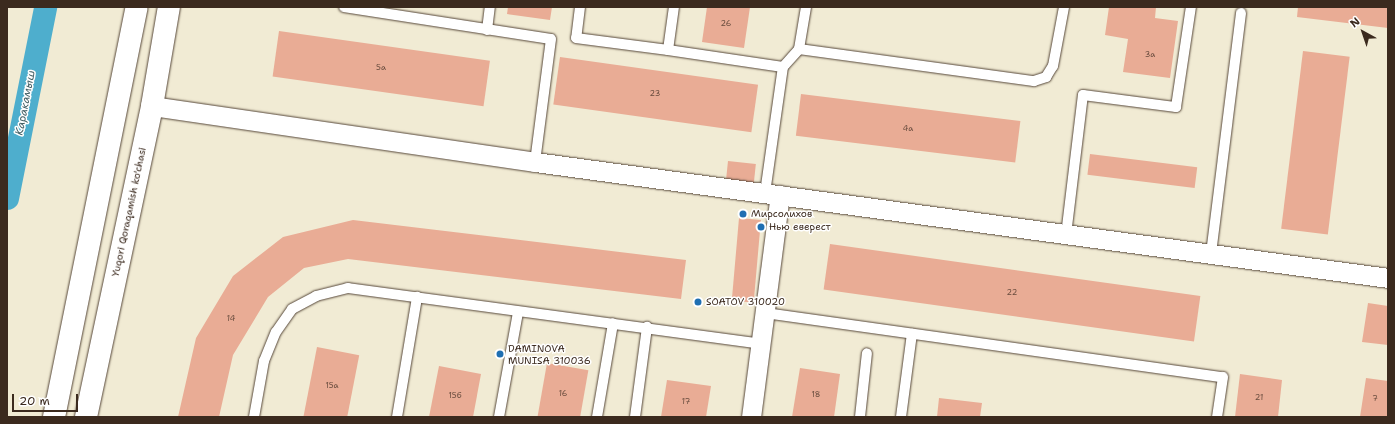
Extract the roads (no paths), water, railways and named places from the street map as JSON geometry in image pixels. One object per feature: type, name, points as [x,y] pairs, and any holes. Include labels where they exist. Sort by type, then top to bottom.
[{"type":"main road","points":[[54,417],[137,7]]},
{"type":"main road","name":"Yuqori Qoraqamish ko'chasi","points":[[86,417],[152,106],[169,7]]},
{"type":"street","points":[[152,106],[535,162],[1388,278]]},
{"type":"street","points":[[751,417],[765,313],[772,194]]},
{"type":"lane","points":[[344,7],[551,39],[535,162]]},
{"type":"lane","points":[[487,30],[490,7]]},
{"type":"lane","points":[[580,7],[576,38],[783,67]]},
{"type":"lane","points":[[668,50],[674,7]]},
{"type":"lane","points":[[772,194],[783,67],[799,49],[806,7]]},
{"type":"lane","points":[[799,49],[1034,81],[1046,77],[1052,66],[1064,7]]},
{"type":"lane","points":[[1066,234],[1083,95],[1176,107],[1191,7]]},
{"type":"lane","points":[[1211,254],[1241,13]]},
{"type":"lane","points":[[254,417],[264,362],[276,332],[292,309],[316,296],[348,288],[518,312],[647,327],[761,344]]},
{"type":"lane","points":[[397,417],[417,297]]},
{"type":"lane","points":[[499,417],[518,312]]},
{"type":"lane","points":[[765,313],[1223,377],[1217,417]]},
{"type":"lane","points":[[597,417],[612,323]]},
{"type":"lane","points":[[635,417],[647,327]]},
{"type":"lane","points":[[901,417],[912,334]]},
{"type":"lane","points":[[860,417],[867,353]]},
{"type":"waterway","name":"Каракамыш","points":[[7,198],[45,7]]},
{"type":"place","name":"Мирсолихов","points":[[743,214]]},
{"type":"place","name":"Нью еверест","points":[[761,227]]},
{"type":"place","name":"SOATOV 310020","points":[[698,302]]},
{"type":"place","name":"DAMINOVA MUNISA 310036","points":[[500,354]]}]
